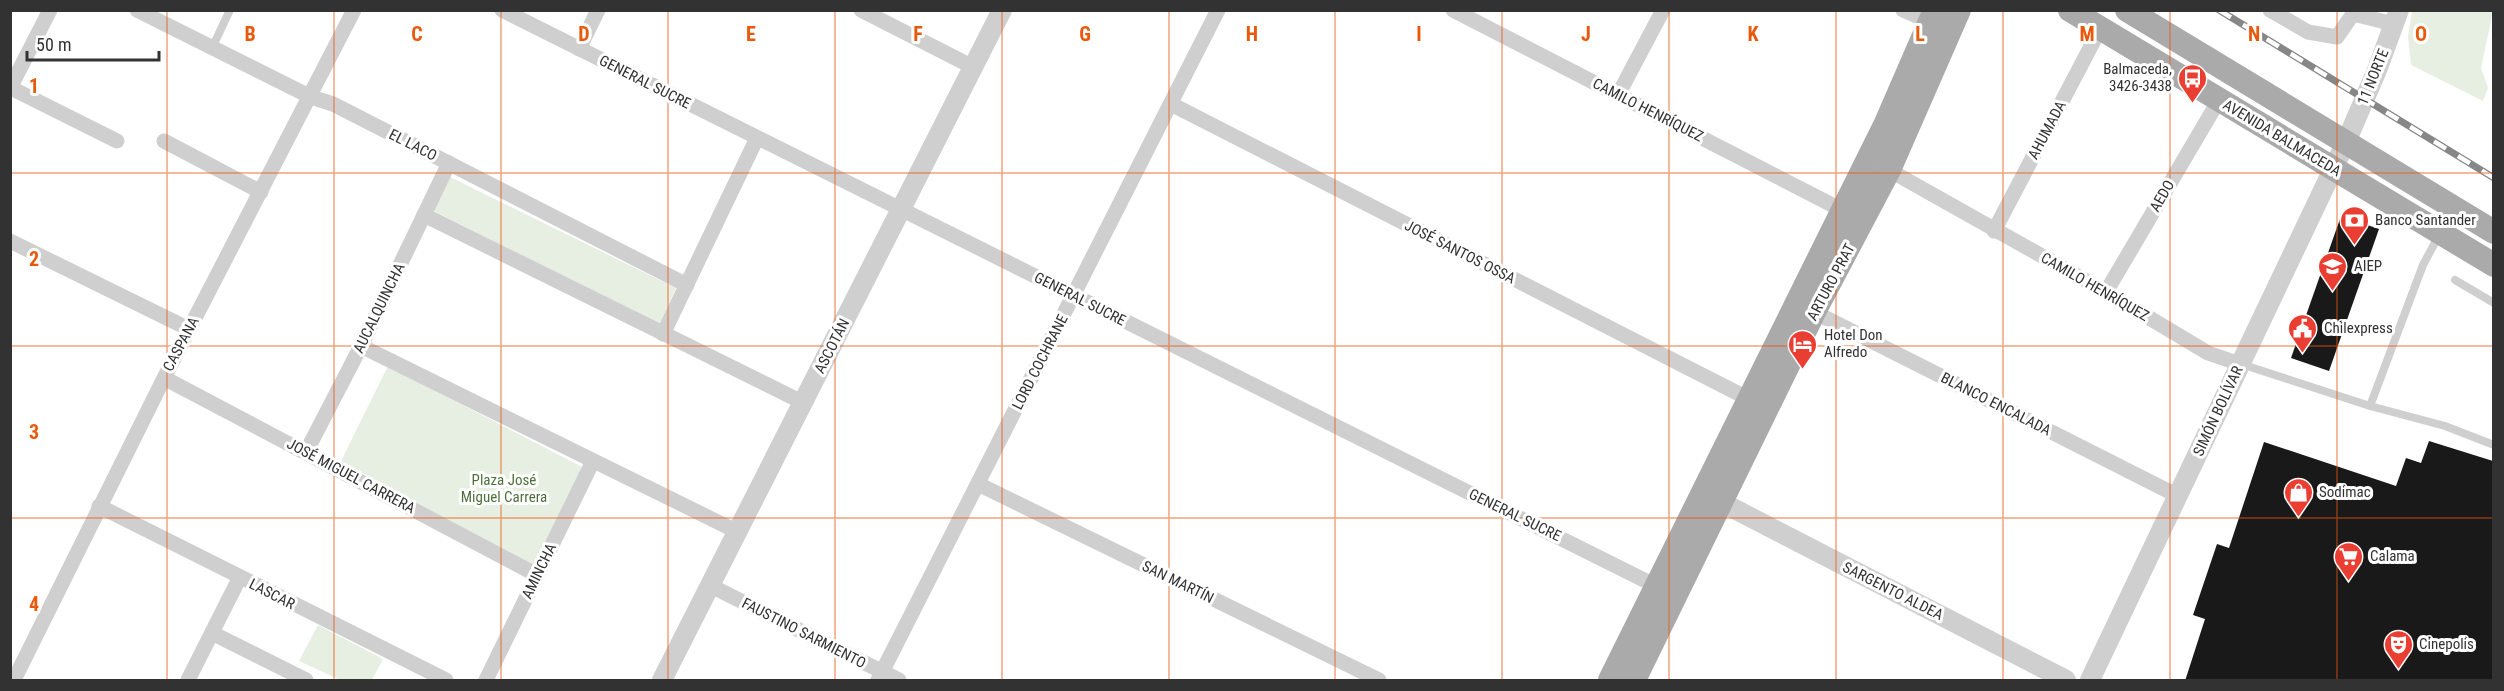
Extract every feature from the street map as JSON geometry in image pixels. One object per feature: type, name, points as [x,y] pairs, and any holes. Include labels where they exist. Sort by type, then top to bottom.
[{"type":"main road","name":"ARTURO PRAT","points":[[1634,681],[1814,312],[1889,170],[1959,10]]},
{"type":"main road","name":"AVENIDA BALMACEDA","points":[[2070,10],[2493,265]]},
{"type":"main road","name":"AVENIDA BALMACEDA","points":[[2127,10],[2493,231]]},
{"type":"main road","name":"ARTURO PRAT","points":[[1610,681],[1886,123],[1933,16]]},
{"type":"street","points":[[50,10],[11,88],[117,141]]},
{"type":"street","name":"EL LACO","points":[[137,10],[310,97],[333,104],[687,285]]},
{"type":"street","name":"CASPANA","points":[[14,681],[99,506],[354,10]]},
{"type":"street","name":"GENERAL SUCRE","points":[[502,10],[1658,587]]},
{"type":"street","points":[[579,49],[598,10]]},
{"type":"street","points":[[861,10],[973,67]]},
{"type":"street","name":"ASCOTÁN","points":[[662,681],[1002,10]]},
{"type":"street","name":"LORD COCHRANE","points":[[880,676],[1218,10]]},
{"type":"street","name":"CAMILO HENRÍQUEZ","points":[[1453,10],[1842,210]]},
{"type":"street","points":[[1618,95],[1663,10]]},
{"type":"street","points":[[1903,10],[1933,16]]},
{"type":"street","points":[[2270,10],[2308,32],[2337,37],[2353,14],[2396,17]]},
{"type":"street","name":"11 NORTE","points":[[2346,142],[2396,17]]},
{"type":"street","name":"AHUMADA","points":[[1994,231],[2100,29]]},
{"type":"street","name":"AEDO","points":[[2106,292],[2219,100]]},
{"type":"street","name":"JOSÉ SANTOS OSSA","points":[[1170,104],[1749,399]]},
{"type":"street","points":[[663,334],[758,138]]},
{"type":"street","points":[[164,141],[261,192]]},
{"type":"street","name":"SIMÓN BOLÍVAR","points":[[2090,681],[2346,142]]},
{"type":"street","name":"AUCALQUINCHA","points":[[306,452],[361,346],[449,163]]},
{"type":"street","name":"CAMILO HENRÍQUEZ","points":[[1889,170],[2106,292],[2208,353],[2240,364]]},
{"type":"street","points":[[424,214],[804,403]]},
{"type":"street","points":[[10,241],[189,329]]},
{"type":"street","name":"BLANCO ENCALADA","points":[[1814,312],[2178,495]]},
{"type":"street","points":[[361,346],[738,532]]},
{"type":"street","name":"JOSÉ MIGUEL CARRERA","points":[[164,378],[537,575]]},
{"type":"street","name":"AMINCHA","points":[[486,681],[593,461]]},
{"type":"street","name":"SAN MARTÍN","points":[[978,484],[1379,681]]},
{"type":"street","name":"SARGENTO ALDEA","points":[[1721,502],[2066,681]]},
{"type":"street","name":"LASCAR","points":[[99,506],[446,681]]},
{"type":"street","points":[[188,681],[240,577]]},
{"type":"street","name":"FAUSTINO SARMIENTO","points":[[709,585],[880,676],[898,681]]},
{"type":"street","points":[[212,633],[306,681]]},
{"type":"lane","points":[[212,48],[230,10]]},
{"type":"lane","points":[[2370,406],[2426,257],[2440,233]]},
{"type":"lane","points":[[2455,280],[2493,303]]},
{"type":"lane","points":[[2240,364],[2370,406],[2445,426],[2493,444]]},
{"type":"green space","points":[[2412,11],[2493,11],[2481,68],[2488,88],[2483,101],[2411,65],[2408,37]]},
{"type":"green space","points":[[448,176],[676,288],[659,325],[432,210]]},
{"type":"green space","name":"Plaza José Miguel Carrera","points":[[388,366],[582,467],[533,568],[341,461]]},
{"type":"green space","points":[[318,625],[383,659],[372,680],[340,680],[299,661]]},
{"type":"building","points":[[2341,216],[2379,229],[2329,371],[2291,358]]},
{"type":"building","name":"Calama","points":[[2429,441],[2493,461],[2493,681],[2185,681],[2205,619],[2193,615],[2217,544],[2229,548],[2264,442],[2396,486],[2406,458],[2421,463]]},
{"type":"railway","points":[[2219,10],[2494,178]]},
{"type":"place","name":"Balmaceda, 3426-3438","points":[[2193,104]]},
{"type":"place","name":"Banco Santander","points":[[2354,246]]},
{"type":"place","name":"AIEP","points":[[2333,292]]},
{"type":"place","name":"Chilexpress","points":[[2303,354]]},
{"type":"place","name":"Hotel Don Alfredo","points":[[1803,370]]},
{"type":"place","name":"Sodimac","points":[[2298,518]]},
{"type":"place","name":"Calama","points":[[2349,582]]},
{"type":"place","name":"Cinepolis","points":[[2398,670]]}]
